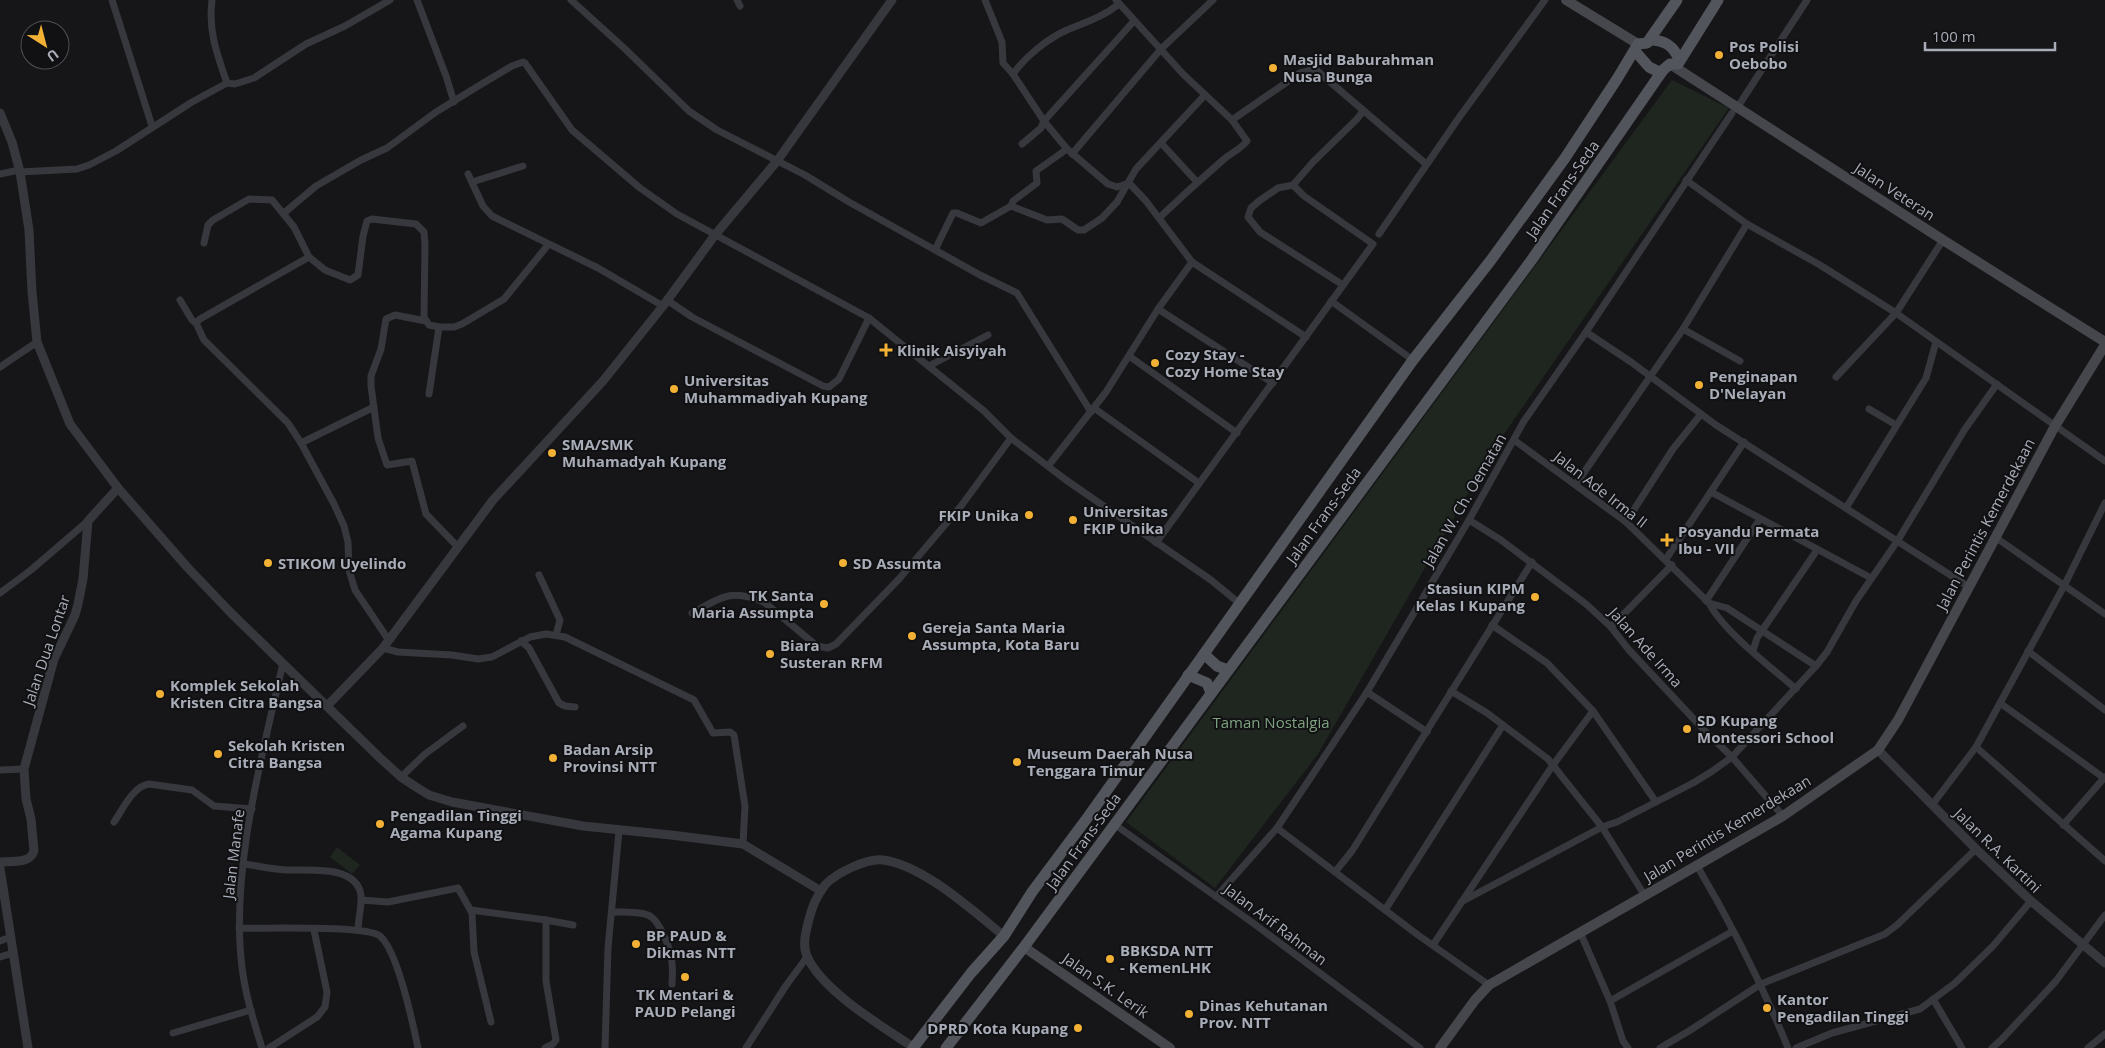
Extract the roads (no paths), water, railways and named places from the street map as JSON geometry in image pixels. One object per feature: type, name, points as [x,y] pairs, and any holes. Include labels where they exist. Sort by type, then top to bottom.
[{"type":"main road","points":[[1566,0],[1641,45],[1654,71],[1661,73],[1671,65],[1676,51],[1669,44],[1663,41],[1641,45]]},
{"type":"main road","name":"Jalan Frans-Seda","points":[[913,1048],[971,972],[1004,936],[1032,892],[1347,456],[1413,360],[1491,260],[1565,158],[1641,45],[1677,0]]},
{"type":"main road","name":"Jalan Frans-Seda","points":[[946,1048],[1024,948],[1533,258],[1718,0]]},
{"type":"main road","name":"Jalan Veteran","points":[[1671,65],[1735,110],[2105,343]]},
{"type":"main road","name":"Jalan Perintis Kemerdekaan","points":[[1440,1048],[1475,1000],[1489,985],[1645,896],[1696,864],[1783,816],[1878,750],[1898,720],[2055,426],[2105,343]]},
{"type":"main road","points":[[1204,654],[1217,666],[1228,670]]},
{"type":"main road","points":[[1188,674],[1207,683],[1211,692]]},
{"type":"main road","name":"Jalan S.K. Lerik","points":[[1024,948],[1170,1048]]},
{"type":"street","points":[[112,0],[152,126]]},
{"type":"street","points":[[212,0],[211,26],[215,49],[226,83]]},
{"type":"street","points":[[0,174],[84,167],[116,151],[152,126],[226,83],[235,84],[254,78],[306,44],[345,26],[390,0]]},
{"type":"street","points":[[417,0],[454,102]]},
{"type":"street","points":[[570,0],[623,47],[689,111],[717,130],[805,175],[935,250],[1017,293],[1092,410],[1199,483]]},
{"type":"street","points":[[328,706],[383,648],[388,638],[492,500],[603,381],[715,236],[777,161],[892,0]]},
{"type":"street","points":[[985,0],[1002,42],[1003,62],[1044,121],[1069,151],[1108,184],[1117,187],[1129,182]]},
{"type":"street","points":[[935,250],[954,213],[979,224],[1011,206],[1013,201],[1037,183],[1036,172],[1069,151],[1161,49],[1213,0]]},
{"type":"street","points":[[1379,234],[1426,164],[1545,0]]},
{"type":"street","name":"Jalan W. Ch. Oematan","points":[[1216,897],[1277,828],[1367,692],[1469,520],[1524,421],[1586,332],[1807,0]]},
{"type":"street","points":[[1013,74],[1051,40],[1066,31],[1100,17],[1118,2],[1204,96],[1232,120],[1246,139],[1246,142],[1197,182],[1159,218]]},
{"type":"street","points":[[1022,144],[1041,128],[1044,121],[1134,21]]},
{"type":"street","points":[[284,213],[316,186],[361,160],[387,148],[454,102],[512,66],[523,62],[572,130],[640,188],[677,214],[715,236],[869,318],[984,411],[1011,438],[1049,465],[1066,480],[1211,580],[1239,603]]},
{"type":"street","points":[[1232,120],[1293,78],[1312,69],[1358,104],[1363,111],[1426,164]]},
{"type":"street","points":[[1011,206],[1046,220],[1062,219],[1078,230],[1084,230],[1102,218],[1117,202],[1136,169],[1204,96]]},
{"type":"street","points":[[1343,285],[1260,232],[1248,217],[1251,208],[1259,201],[1278,188],[1293,185],[1363,111]]},
{"type":"street","points":[[0,113],[12,142],[29,230],[37,342],[70,424],[118,488],[166,544],[283,663],[401,777],[429,794],[452,802],[519,816],[619,831],[671,834],[744,844],[820,891]]},
{"type":"street","points":[[1161,143],[1197,182]]},
{"type":"street","points":[[472,182],[523,166]]},
{"type":"street","points":[[468,174],[482,206],[492,216],[598,268],[823,386],[829,386],[839,379],[869,318]]},
{"type":"street","points":[[1686,180],[1747,224],[1820,265],[1896,313],[2105,461]]},
{"type":"street","points":[[1129,182],[1192,262],[1306,337]]},
{"type":"street","points":[[1156,543],[1373,244],[1304,196],[1293,185]]},
{"type":"street","points":[[204,243],[208,225],[213,220],[249,199],[272,200],[294,227],[309,257],[325,270],[350,280],[358,275],[363,236],[368,222],[372,219],[416,224],[424,232],[425,244],[423,313],[429,325],[439,327],[454,327],[462,324],[504,299],[548,245]]},
{"type":"street","points":[[1576,484],[1652,377],[1747,224]]},
{"type":"street","points":[[1836,377],[1896,313],[1943,240]]},
{"type":"street","points":[[196,323],[213,311],[309,257]]},
{"type":"street","points":[[1049,465],[1092,410],[1158,309],[1192,262]]},
{"type":"street","points":[[180,300],[192,320],[196,323],[204,340],[288,423],[301,443],[344,526],[348,542],[349,570],[355,590],[388,638]]},
{"type":"street","points":[[1331,301],[1413,360]]},
{"type":"street","points":[[1158,309],[1273,383]]},
{"type":"street","points":[[426,321],[395,315],[386,319],[381,349],[372,376],[371,386],[378,438],[387,465],[410,460],[413,462],[426,514],[457,546]]},
{"type":"street","points":[[428,394],[439,327]]},
{"type":"street","points":[[1683,329],[1740,361]]},
{"type":"street","points":[[1586,332],[1652,377],[1701,414],[1969,587]]},
{"type":"street","points":[[929,366],[988,334]]},
{"type":"street","points":[[0,367],[37,342]]},
{"type":"street","points":[[1846,508],[1926,378],[1936,342]]},
{"type":"street","points":[[1129,356],[1237,433]]},
{"type":"street","points":[[1460,902],[1602,827],[1694,783],[1732,757],[1796,689],[1827,652],[1871,578],[1898,540],[1965,429],[1997,384]]},
{"type":"street","points":[[301,443],[374,408]]},
{"type":"street","points":[[1869,409],[1896,425]]},
{"type":"street","points":[[1626,522],[1673,449],[1701,414]]},
{"type":"street","points":[[692,612],[723,596],[755,598],[764,602],[817,646],[828,648],[836,644],[899,579],[961,506],[1011,438]]},
{"type":"street","name":"Jalan Ade Irma II","points":[[1514,440],[1626,522],[1708,602],[1714,613],[1796,689]]},
{"type":"street","points":[[1611,627],[1669,562],[1744,442]]},
{"type":"street","points":[[0,593],[31,570],[88,521],[118,488]]},
{"type":"street","points":[[1711,492],[1871,578]]},
{"type":"street","points":[[1932,805],[1976,747],[2064,586],[2105,503]]},
{"type":"street","points":[[1760,519],[1708,602],[1726,608],[1816,666]]},
{"type":"street","name":"Jalan Ade Irma","points":[[1469,520],[1532,562],[1586,604],[1611,627],[1642,664],[1732,757],[1783,816]]},
{"type":"street","name":"Jalan Dua Lontar","points":[[0,862],[28,859],[34,851],[31,819],[26,799],[24,769],[54,659],[75,615],[78,604],[88,521]]},
{"type":"street","points":[[1995,537],[2105,614]]},
{"type":"street","points":[[1753,651],[1754,643],[1817,550]]},
{"type":"street","points":[[1335,872],[1352,851],[1532,562]]},
{"type":"street","points":[[539,575],[560,620],[556,635]]},
{"type":"street","points":[[1492,626],[1547,663],[1593,711],[1656,802]]},
{"type":"street","points":[[383,648],[398,652],[436,654],[478,660],[492,657],[538,634],[556,635],[579,643],[690,698],[697,704],[713,733],[730,732],[734,735],[738,750],[745,806],[744,844]]},
{"type":"street","points":[[521,641],[529,648],[559,703],[575,707]]},
{"type":"street","points":[[2028,651],[2105,710]]},
{"type":"street","name":"Jalan Manafe","points":[[262,1048],[242,969],[239,928],[244,864],[252,809],[283,663]]},
{"type":"street","points":[[1451,691],[1503,725],[1554,764],[1602,827],[1645,896]]},
{"type":"street","points":[[1367,692],[1427,732]]},
{"type":"street","points":[[2000,703],[2104,778],[2063,824]]},
{"type":"street","points":[[1433,945],[1554,764],[1593,711]]},
{"type":"street","points":[[1386,910],[1503,725]]},
{"type":"street","points":[[401,777],[425,754],[463,726]]},
{"type":"street","points":[[1976,747],[2105,861]]},
{"type":"street","name":"Jalan R.A. Kartini","points":[[1878,750],[1976,849],[2031,901],[2105,963]]},
{"type":"street","points":[[0,770],[24,769]]},
{"type":"street","points":[[114,822],[137,789],[149,784],[173,786],[198,792],[207,803],[214,806],[252,809]]},
{"type":"street","name":"Jalan Arif Rahman","points":[[1114,824],[1420,1048]]},
{"type":"street","points":[[1277,828],[1489,985]]},
{"type":"street","points":[[605,1048],[608,948],[619,831]]},
{"type":"street","points":[[1660,1048],[1761,984],[1885,934],[1897,925],[1976,849]]},
{"type":"street","points":[[913,1048],[835,990],[820,976],[807,957],[805,944],[810,913],[820,891],[829,881],[858,865],[867,861],[884,860],[915,871],[949,891],[1004,936]]},
{"type":"street","points":[[244,864],[277,869],[332,871],[341,874],[358,888],[361,900],[358,930]]},
{"type":"street","points":[[1696,864],[1724,910],[1761,984],[1788,1048]]},
{"type":"street","points":[[0,868],[28,1048]]},
{"type":"street","points":[[361,900],[388,902],[458,888],[471,910],[474,952],[491,1022]]},
{"type":"street","points":[[1796,1048],[1832,1033],[1920,1009],[1955,983],[1993,946],[2031,901]]},
{"type":"street","points":[[471,910],[573,925]]},
{"type":"street","points":[[612,912],[638,913],[653,918],[662,931],[669,950],[672,962],[672,984]]},
{"type":"street","points":[[1992,1048],[2002,1040],[2056,981],[2105,915]]},
{"type":"street","points":[[545,1048],[556,1040],[546,981],[546,920]]},
{"type":"street","points":[[239,928],[358,930],[376,933],[382,937],[389,948],[412,1016],[418,1048]]},
{"type":"street","points":[[269,1048],[317,1017],[325,1007],[326,992],[314,930]]},
{"type":"street","points":[[1610,1001],[1733,931]]},
{"type":"street","points":[[1580,932],[1610,1001],[1623,1040],[1628,1048]]},
{"type":"street","points":[[0,941],[11,937]]},
{"type":"street","points":[[0,957],[14,953]]},
{"type":"street","points":[[746,1048],[785,987],[807,957]]},
{"type":"street","points":[[1933,999],[1962,1048]]},
{"type":"street","points":[[173,1033],[251,1010]]},
{"type":"street","points":[[2088,1048],[2105,1034]]},
{"type":"place","name":"Pos Polisi Oebobo","points":[[1719,55]]},
{"type":"place","name":"Masjid Baburahman Nusa Bunga","points":[[1273,68]]},
{"type":"place","name":"Klinik Aisyiyah","points":[[886,350]]},
{"type":"place","name":"Cozy Stay - Cozy Home Stay","points":[[1155,363]]},
{"type":"place","name":"Penginapan D'Nelayan","points":[[1699,385]]},
{"type":"place","name":"Universitas Muhammadiyah Kupang","points":[[674,389]]},
{"type":"place","name":"SMA/SMK Muhamadyah Kupang","points":[[552,453]]},
{"type":"place","name":"FKIP Unika","points":[[1029,515]]},
{"type":"place","name":"Universitas FKIP Unika","points":[[1073,520]]},
{"type":"place","name":"Posyandu Permata Ibu - VII","points":[[1667,540]]},
{"type":"place","name":"STIKOM Uyelindo","points":[[268,563]]},
{"type":"place","name":"SD Assumta","points":[[843,563]]},
{"type":"place","name":"Stasiun KIPM Kelas I Kupang","points":[[1535,597]]},
{"type":"place","name":"TK Santa Maria Assumpta","points":[[824,604]]},
{"type":"place","name":"Gereja Santa Maria Assumpta, Kota Baru","points":[[912,636]]},
{"type":"place","name":"Biara Susteran RFM","points":[[770,654]]},
{"type":"place","name":"Komplek Sekolah Kristen Citra Bangsa","points":[[160,694]]},
{"type":"place","name":"SD Kupang Montessori School","points":[[1687,729]]},
{"type":"place","name":"Sekolah Kristen Citra Bangsa","points":[[218,754]]},
{"type":"place","name":"Badan Arsip Provinsi NTT","points":[[553,758]]},
{"type":"place","name":"Museum Daerah Nusa Tenggara Timur","points":[[1017,762]]},
{"type":"place","name":"Pengadilan Tinggi Agama Kupang","points":[[380,824]]},
{"type":"place","name":"BP PAUD & Dikmas NTT","points":[[636,944]]},
{"type":"place","name":"BBKSDA NTT - KemenLHK","points":[[1110,959]]},
{"type":"place","name":"TK Mentari & PAUD Pelangi","points":[[685,977]]},
{"type":"place","name":"Kantor Pengadilan Tinggi","points":[[1767,1008]]},
{"type":"place","name":"Dinas Kehutanan Prov. NTT","points":[[1189,1014]]},
{"type":"place","name":"DPRD Kota Kupang","points":[[1078,1028]]},
{"type":"park label","name":"Taman Nostalgia","points":[[1271,722]]}]
